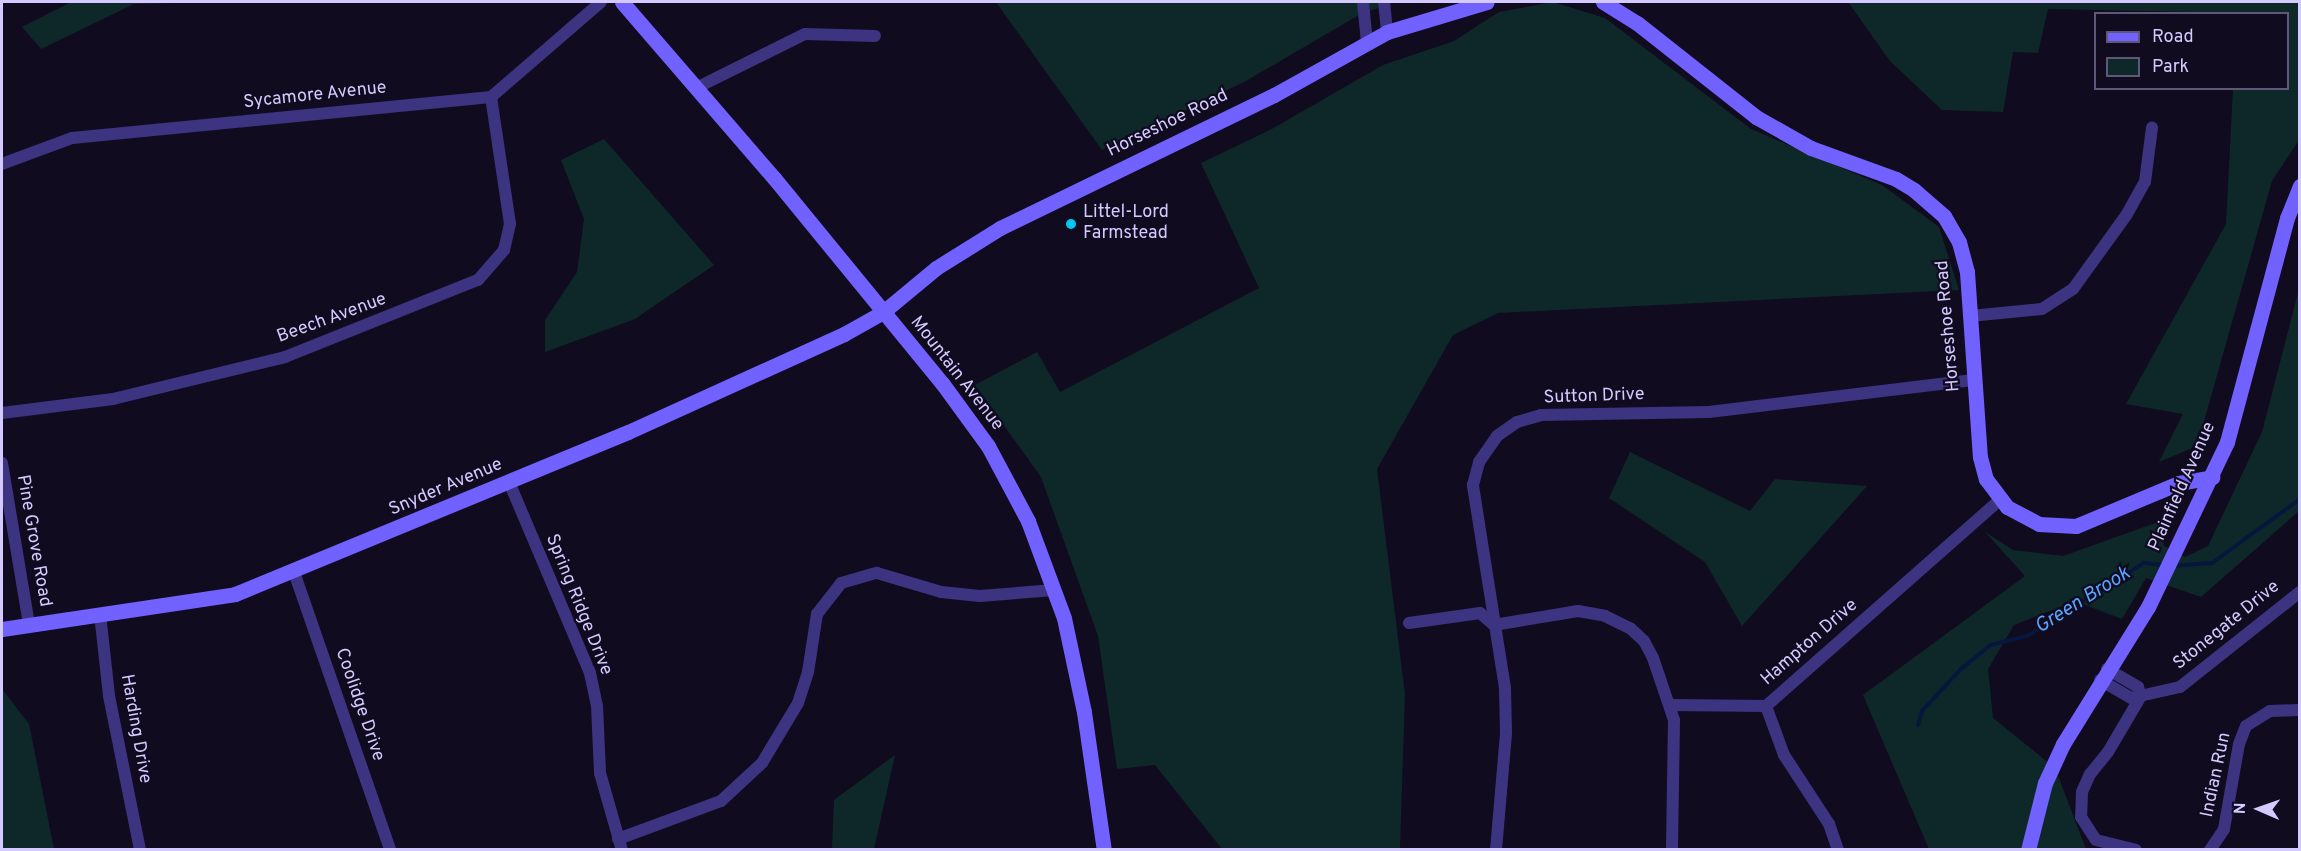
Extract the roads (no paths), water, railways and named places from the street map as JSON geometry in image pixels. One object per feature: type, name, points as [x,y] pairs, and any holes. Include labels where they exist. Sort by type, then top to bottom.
[{"type":"street","points":[[491,97],[601,2]]},
{"type":"street","name":"Mountain Avenue","points":[[622,2],[698,87],[883,312],[987,446],[1028,521],[1064,618],[1084,712],[1104,849]]},
{"type":"street","points":[[1363,2],[1367,44]]},
{"type":"street","points":[[1384,2],[1387,32]]},
{"type":"street","name":"Horseshoe Road","points":[[883,312],[936,268],[1000,228],[1274,94],[1387,32],[1487,2]]},
{"type":"street","name":"Horseshoe Road","points":[[1603,2],[1756,117],[1811,148],[1896,179],[1933,204],[1952,229],[1965,258],[1980,457],[1986,479],[2000,500],[2039,524],[2076,526],[2180,483],[2212,477]]},
{"type":"street","points":[[698,87],[805,34],[875,36]]},
{"type":"street","name":"Sycamore Avenue","points":[[2,164],[72,138],[491,97]]},
{"type":"street","name":"Beech Avenue","points":[[2,413],[113,399],[285,357],[478,280],[504,250],[510,224],[491,97]]},
{"type":"street","points":[[1970,316],[2042,309],[2073,289],[2127,214],[2145,182],[2152,127]]},
{"type":"street","name":"Plainfield Avenue","points":[[2028,849],[2045,783],[2063,744],[2163,578],[2212,477],[2239,406],[2287,218],[2300,186]]},
{"type":"street","name":"Snyder Avenue","points":[[2,628],[235,594],[294,572],[704,398],[883,312]]},
{"type":"street","name":"Sutton Drive","points":[[1496,849],[1506,733],[1505,688],[1473,485],[1482,455],[1510,426],[1541,415],[1709,412],[1975,380]]},
{"type":"street","name":"Pine Grove Road","points":[[2,463],[29,624]]},
{"type":"street","name":"Spring Ridge Drive","points":[[509,482],[590,673],[597,706],[600,773],[620,844]]},
{"type":"street","name":"Hampton Drive","points":[[1838,849],[1829,824],[1784,755],[1766,706],[2000,500]]},
{"type":"street","name":"Coolidge Drive","points":[[294,572],[390,849]]},
{"type":"street","points":[[620,844],[721,801],[762,763],[798,703],[808,672],[818,614],[841,583],[877,573],[941,592],[980,596],[1054,590]]},
{"type":"street","name":"Stonegate Drive","points":[[2141,696],[2193,680],[2279,605],[2300,592]]},
{"type":"street","points":[[1408,623],[1480,613],[1494,625],[1578,611],[1614,619],[1644,641],[1671,705],[1676,741],[1672,849]]},
{"type":"street","name":"Harding Drive","points":[[100,614],[109,696],[140,849]]},
{"type":"street","points":[[2104,675],[2138,687],[2141,696],[2114,743],[2090,774],[2080,807],[2085,827],[2096,840],[2136,849]]},
{"type":"street","points":[[1671,705],[1766,706]]},
{"type":"street","name":"Indian Run","points":[[2210,849],[2224,829],[2239,744],[2246,726],[2270,711],[2300,710]]},
{"type":"waterway","name":"Green Brook","points":[[2300,357],[2300,399]]},
{"type":"waterway","name":"Green Brook","points":[[2171,566],[2212,563],[2300,499]]},
{"type":"waterway","name":"Green Brook","points":[[1918,725],[1922,711],[1961,669],[1991,645],[2027,636],[2144,563],[2164,565]]},
{"type":"place","name":"Littel-Lord Farmstead","points":[[1071,224]]}]
